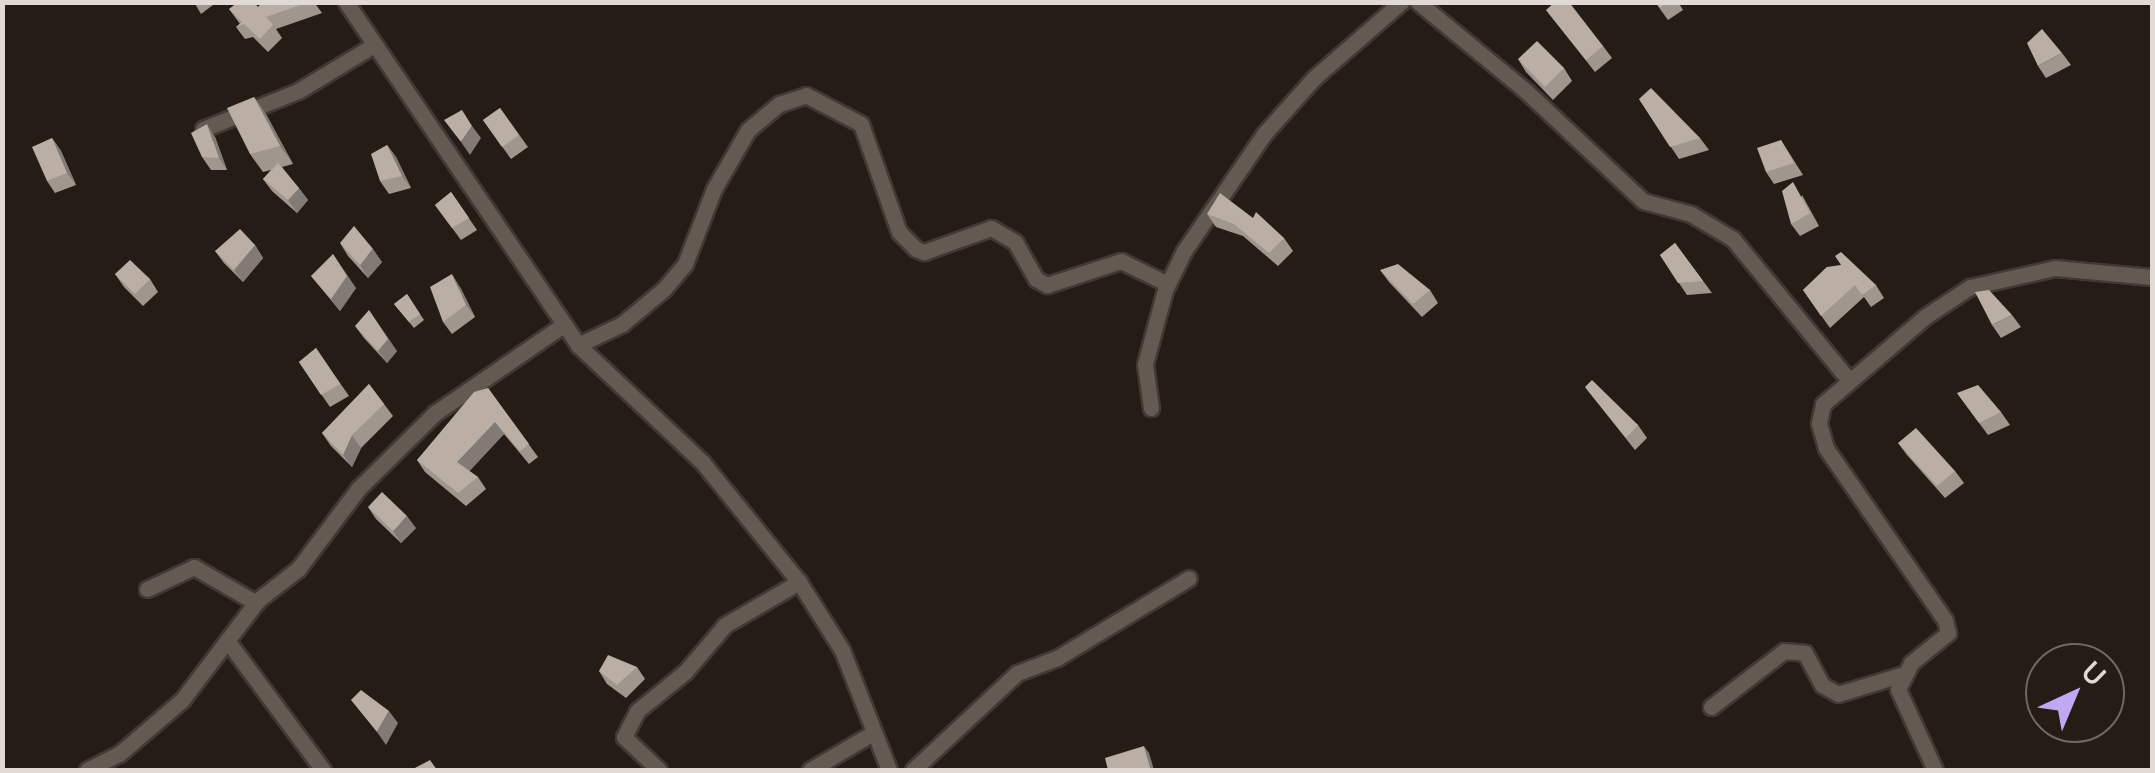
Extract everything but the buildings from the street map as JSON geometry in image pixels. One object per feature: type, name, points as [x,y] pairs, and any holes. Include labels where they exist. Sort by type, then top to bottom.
[{"type":"street","points":[[346,2],[578,345],[704,463],[799,582],[842,650],[888,770]]},
{"type":"street","points":[[1151,408],[1145,364],[1168,284],[1219,195],[1264,134],[1314,78],[1401,2]]},
{"type":"street","points":[[1418,2],[1527,92],[1643,201],[1691,214],[1734,239],[1850,380]]},
{"type":"street","points":[[203,129],[298,91],[374,45]]},
{"type":"street","points":[[578,345],[622,324],[664,289],[685,264],[714,189],[748,130],[779,104],[806,96],[862,124],[899,232],[916,248],[924,252],[991,228],[1016,242],[1036,279],[1047,285],[1121,261],[1168,284]]},
{"type":"street","points":[[1935,770],[1898,689],[1904,674],[1948,633],[1916,570],[1826,448],[1819,423],[1823,404],[1970,287],[2055,268],[2152,277]]},
{"type":"street","points":[[88,770],[160,721],[229,643],[256,604],[298,569],[358,489],[435,413],[563,325]]},
{"type":"street","points":[[146,589],[194,567],[256,604]]},
{"type":"street","points":[[914,770],[1017,672],[1057,658],[1190,578]]},
{"type":"street","points":[[659,770],[624,737],[637,711],[684,672],[726,625],[799,582]]},
{"type":"street","points":[[229,643],[322,770]]},
{"type":"street","points":[[1711,706],[1769,656],[1784,652],[1805,653],[1822,685],[1838,694],[1904,674]]},
{"type":"street","points":[[810,770],[872,734]]}]
